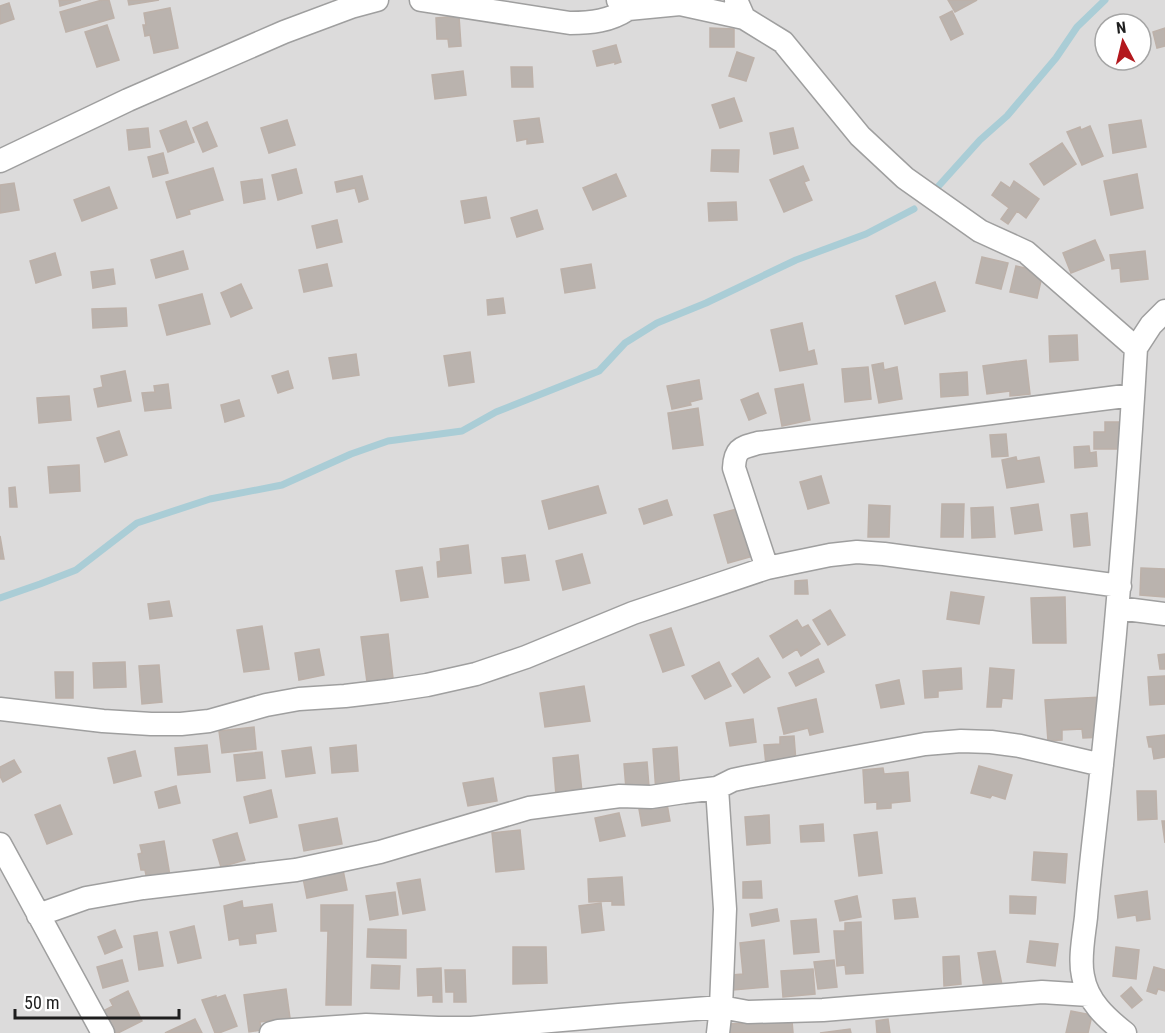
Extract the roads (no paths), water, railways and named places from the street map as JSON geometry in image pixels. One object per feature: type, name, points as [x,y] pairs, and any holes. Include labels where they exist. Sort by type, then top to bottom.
[{"type":"street","points":[[0,161],[128,100],[284,32],[351,7],[377,0]]},
{"type":"street","points":[[421,0],[570,23],[605,20],[618,15],[623,4],[680,4],[740,9],[783,42],[860,136],[905,178],[980,231],[1026,252],[1136,348]]},
{"type":"street","points":[[1125,1033],[1099,1010],[1089,995],[1083,976],[1082,954],[1119,597],[1136,348],[1150,325],[1165,311]]},
{"type":"street","points":[[767,568],[734,468],[735,456],[742,447],[758,443],[1133,395]]},
{"type":"street","points":[[0,709],[104,721],[181,724],[209,721],[266,705],[299,699],[345,696],[427,685],[476,674],[506,664],[633,613],[767,568],[857,552],[884,554],[1119,597],[1165,614]]},
{"type":"street","points":[[38,915],[86,898],[143,888],[296,870],[380,852],[529,808],[620,796],[651,796],[717,788],[733,780],[747,777],[925,744],[961,741],[991,742],[1020,746],[1102,765]]},
{"type":"street","points":[[717,788],[725,909],[718,1033]]},
{"type":"street","points":[[0,844],[104,1033]]},
{"type":"street","points":[[271,1033],[366,1024],[471,1028],[721,1007],[748,1011],[823,1010],[1042,992],[1089,995]]},
{"type":"waterway","points":[[935,190],[980,140],[1007,116],[1056,58],[1077,27],[1105,0]]},
{"type":"waterway","points":[[0,598],[76,570],[137,523],[210,499],[282,485],[351,454],[388,441],[462,431],[496,412],[599,371],[625,343],[657,323],[706,303],[796,260],[866,234],[914,209]]}]
